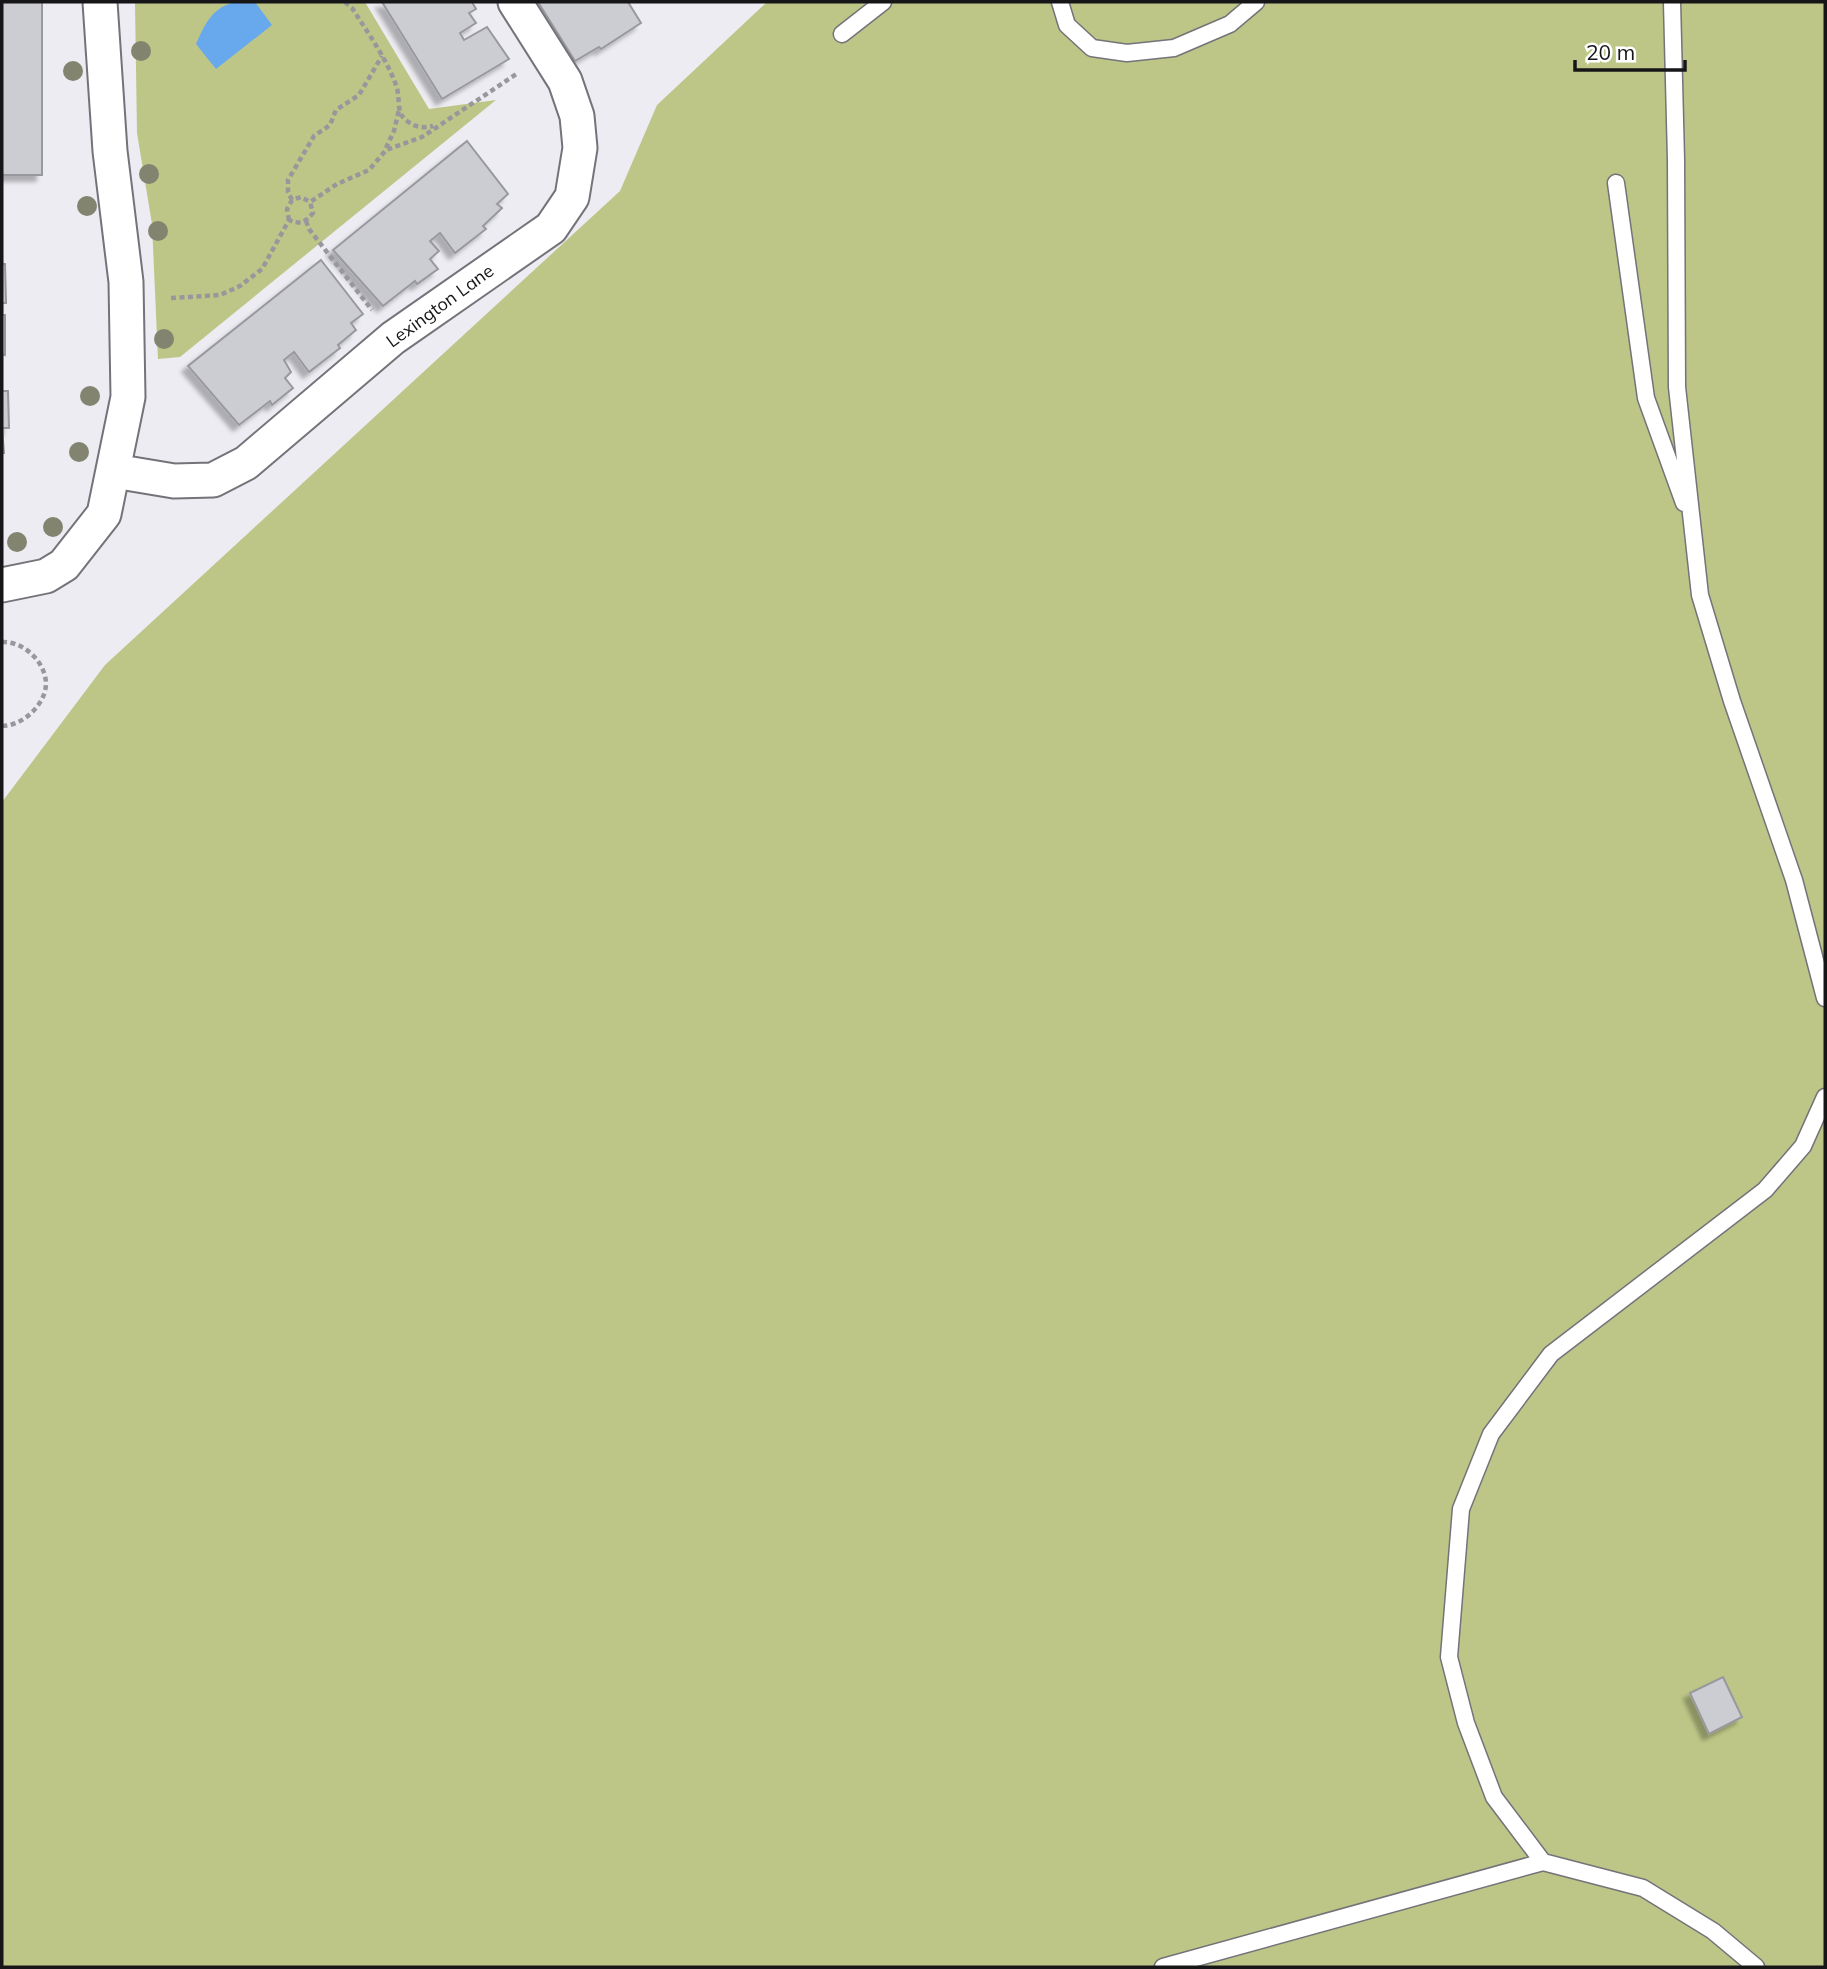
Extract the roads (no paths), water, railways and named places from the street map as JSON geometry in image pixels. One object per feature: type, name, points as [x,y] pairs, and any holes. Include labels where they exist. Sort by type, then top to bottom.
[{"type":"street","points":[[2,585],[46,576],[64,565],[104,513],[128,397],[126,282],[110,151],[100,2]]},
{"type":"street","name":"Lexington Lane","points":[[114,471],[174,481],[213,480],[246,463],[393,338],[551,228],[572,197],[580,148],[577,116],[565,81],[515,2]]},
{"type":"lane","points":[[842,34],[883,2]]},
{"type":"lane","points":[[1060,2],[1067,25],[1093,48],[1127,53],[1174,48],[1230,24],[1256,2]]},
{"type":"lane","points":[[1672,2],[1677,387],[1700,595],[1732,701],[1794,880],[1825,998]]},
{"type":"lane","points":[[1616,183],[1646,398],[1692,525]]},
{"type":"lane","points":[[1543,1862],[1494,1797],[1466,1723],[1449,1657],[1461,1510],[1491,1434],[1551,1354],[1765,1191],[1803,1146],[1825,1097]]},
{"type":"lane","points":[[1163,1967],[1543,1862],[1643,1888],[1713,1931],[1756,1967]]},
{"type":"water","points":[[236,2],[255,2],[272,25],[216,69],[196,44],[206,23],[215,12]]}]
